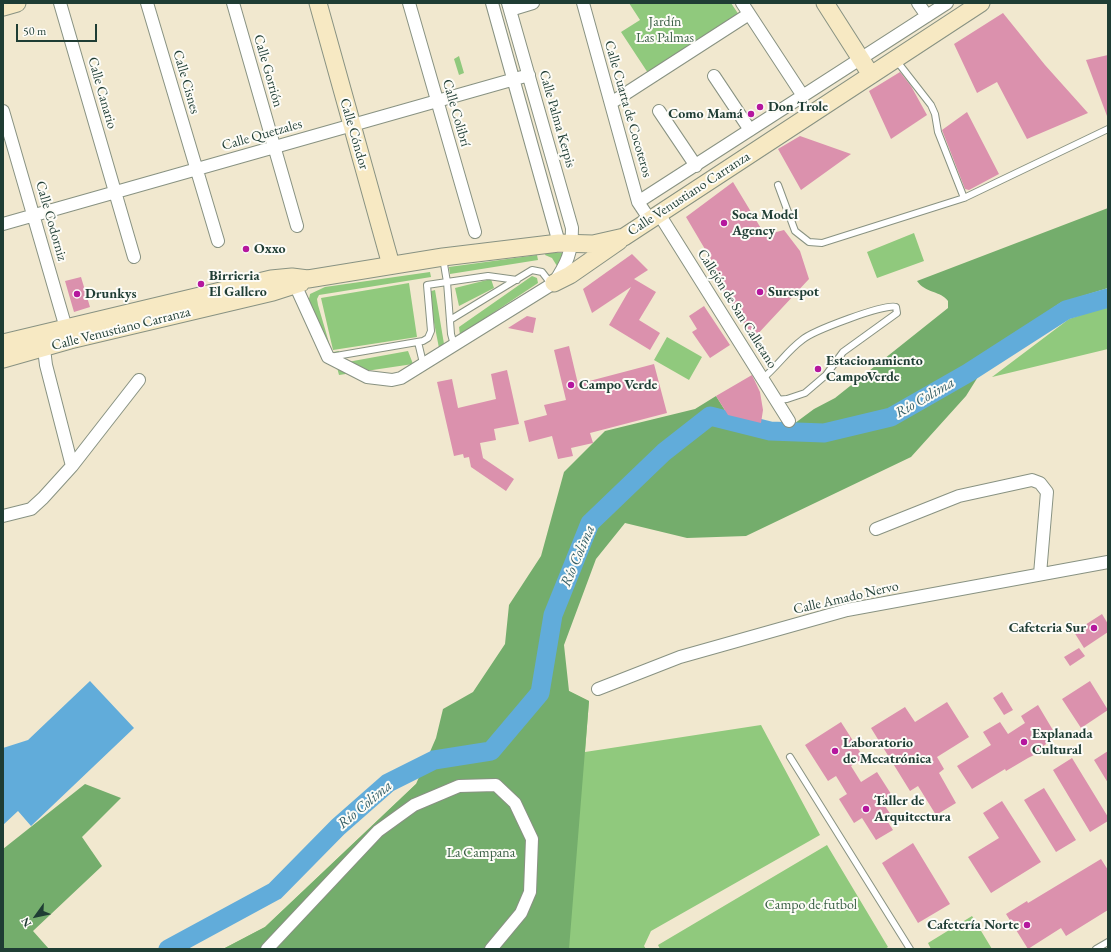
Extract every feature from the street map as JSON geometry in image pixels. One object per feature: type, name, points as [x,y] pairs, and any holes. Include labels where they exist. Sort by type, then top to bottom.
[{"type":"street","points":[[3,7],[17,3]]},
{"type":"street","name":"Calle Canario","points":[[60,3],[134,256]]},
{"type":"street","name":"Calle Cisnes","points":[[147,3],[218,241]]},
{"type":"street","name":"Calle Gorrión","points":[[233,3],[297,226]]},
{"type":"street","name":"Calle Cóndor","points":[[318,3],[391,265]]},
{"type":"street","name":"Calle Colibrí","points":[[409,3],[475,232]]},
{"type":"street","points":[[492,3],[513,79],[566,243],[567,263],[553,284]]},
{"type":"street","points":[[509,6],[533,3]]},
{"type":"street","name":"Calle Cuarta de Cocoteros","points":[[583,3],[638,202],[655,217]]},
{"type":"street","points":[[742,3],[803,96]]},
{"type":"street","points":[[825,3],[875,73]]},
{"type":"street","points":[[835,3],[864,56]]},
{"type":"street","points":[[918,3],[927,16]]},
{"type":"street","name":"Calle Venustiano Carranza","points":[[638,202],[947,3]]},
{"type":"street","name":"Calle Venustiano Carranza","points":[[3,359],[68,333],[298,280],[443,257],[566,243],[593,244],[624,237],[981,3]]},
{"type":"street","name":"Calle Palma Kerpis","points":[[509,6],[572,228],[566,243]]},
{"type":"street","points":[[610,102],[749,14]]},
{"type":"street","name":"Calle Quetzales","points":[[3,224],[529,75]]},
{"type":"street","points":[[714,76],[750,130]]},
{"type":"street","name":"Calle Codorniz","points":[[3,111],[68,333]]},
{"type":"street","points":[[659,111],[696,166]]},
{"type":"street","name":"Callejón de San Calletano","points":[[655,217],[789,421]]},
{"type":"street","points":[[298,280],[328,357],[367,378],[392,380],[401,378],[601,254],[624,237]]},
{"type":"street","name":"Calle Venustiano Carranza","points":[[3,343],[34,346]]},
{"type":"street","points":[[34,346],[46,365],[72,466]]},
{"type":"street","points":[[3,516],[31,509],[43,498],[72,466],[139,380]]},
{"type":"street","points":[[876,529],[958,496],[1032,480],[1040,483],[1047,492],[1040,574]]},
{"type":"street","name":"Calle Amado Nervo","points":[[598,689],[680,657],[847,610],[1108,562]]},
{"type":"street","points":[[267,949],[378,830],[414,805],[459,786],[496,785],[515,802],[532,839],[530,892],[521,913],[491,949]]},
{"type":"lane","points":[[895,59],[931,105],[935,114],[938,132],[964,198]]},
{"type":"lane","points":[[778,185],[795,231],[809,242],[822,243],[964,198],[1108,129]]},
{"type":"lane","points":[[443,257],[454,345]]},
{"type":"lane","points":[[450,320],[532,270],[542,272],[553,284]]},
{"type":"lane","points":[[328,357],[418,342],[428,338],[431,330],[427,285],[488,276],[517,280]]},
{"type":"lane","points":[[762,379],[802,339],[825,327],[877,309],[892,305],[896,307],[897,313],[843,352],[826,375],[805,393],[787,399],[775,400]]},
{"type":"lane","points":[[418,342],[424,363]]},
{"type":"lane","points":[[790,758],[910,949]]},
{"type":"lane","points":[[1096,949],[1108,942]]},
{"type":"green space","name":"Jardín Las Palmas","points":[[629,3],[731,3],[739,15],[648,73],[621,32],[640,20]]},
{"type":"green space","points":[[459,56],[464,73],[459,75],[454,59]]},
{"type":"green space","name":"La Campana","points":[[1108,208],[1108,288],[1060,303],[996,348],[966,396],[911,457],[746,536],[687,538],[625,523],[596,559],[564,645],[569,691],[589,701],[569,949],[223,949],[265,927],[416,784],[436,738],[443,709],[473,692],[505,644],[509,605],[541,556],[564,472],[605,431],[695,409],[716,396],[728,415],[787,429],[814,409],[835,398],[948,308],[948,301],[945,298],[924,288],[917,281]]},
{"type":"green space","points":[[914,233],[924,261],[877,278],[867,252]]},
{"type":"green space","points":[[546,252],[562,253],[563,255],[557,266],[552,258],[545,255]]},
{"type":"green space","points":[[537,255],[538,260],[450,274],[449,267]]},
{"type":"green space","points":[[430,272],[431,277],[319,295],[317,299],[318,305],[337,370],[310,307],[310,294],[325,287]]},
{"type":"green space","points":[[532,276],[537,278],[538,283],[460,335],[459,327]]},
{"type":"green space","points":[[491,279],[494,288],[459,306],[455,288]]},
{"type":"green space","points":[[409,283],[417,337],[333,350],[321,298]]},
{"type":"green space","points":[[435,290],[444,344],[439,348],[428,292]]},
{"type":"green space","points":[[1108,306],[1108,349],[992,377],[1069,319]]},
{"type":"green space","points":[[667,337],[702,357],[689,380],[654,360]]},
{"type":"green space","points":[[339,351],[342,363],[408,351],[413,364],[339,375],[333,352]]},
{"type":"green space","name":"La Campana","points":[[569,691],[589,701],[585,752],[761,725],[820,835],[651,931],[644,946],[646,949],[223,949],[265,927],[416,784]]},
{"type":"green space","points":[[85,784],[121,798],[82,837],[102,866],[33,931],[49,949],[3,949],[3,849]]},
{"type":"green space","name":"Campo de futbol","points":[[827,845],[888,947],[885,949],[660,949],[658,945]]},
{"type":"green space","points":[[972,916],[992,949],[931,949],[928,943]]},
{"type":"water","points":[[90,681],[134,728],[31,826],[18,811],[3,825],[3,748],[28,740]]},
{"type":"building","points":[[1003,13],[1045,65],[1088,113],[1027,139],[997,82],[977,93],[954,44]]},
{"type":"building","points":[[1108,55],[1108,116],[1107,116],[1086,60]]},
{"type":"building","points":[[900,72],[911,86],[927,115],[891,139],[869,91]]},
{"type":"building","points":[[967,112],[999,174],[969,190],[965,189],[942,130]]},
{"type":"building","points":[[800,136],[851,154],[801,190],[778,149]]},
{"type":"building","name":"Surespot","points":[[733,182],[765,235],[784,230],[800,251],[809,279],[754,338],[705,265],[712,261],[686,217]]},
{"type":"building","points":[[632,254],[648,270],[634,279],[656,292],[639,320],[660,333],[650,350],[609,325],[631,287],[592,313],[583,289]]},
{"type":"building","name":"Drunkys","points":[[81,277],[90,307],[74,312],[65,281]]},
{"type":"building","points":[[704,306],[730,345],[710,358],[692,332],[697,329],[689,316]]},
{"type":"building","points":[[527,316],[536,318],[533,333],[508,328]]},
{"type":"building","points":[[569,346],[578,384],[654,364],[667,413],[590,433],[593,443],[571,448],[573,456],[558,459],[552,436],[529,442],[524,421],[547,415],[544,405],[566,400],[554,350]]},
{"type":"building","points":[[507,370],[519,424],[494,429],[496,440],[480,443],[483,458],[514,479],[506,491],[471,467],[469,457],[464,458],[463,454],[454,456],[437,382],[452,379],[458,408],[496,399],[491,374]]},
{"type":"building","points":[[752,375],[760,392],[763,410],[761,423],[728,415],[716,396]]},
{"type":"building","name":"Cafeteria Sur","points":[[1102,614],[1108,624],[1108,632],[1084,648],[1074,632]]},
{"type":"building","points":[[1079,648],[1085,656],[1070,666],[1064,657]]},
{"type":"building","points":[[1090,681],[1108,710],[1081,728],[1062,699]]},
{"type":"building","points":[[1002,692],[1013,710],[1004,715],[993,698]]},
{"type":"building","points":[[947,702],[969,737],[937,757],[944,769],[939,773],[956,803],[936,815],[918,786],[910,791],[871,728],[905,707],[915,722]]},
{"type":"building","points":[[1038,705],[1057,737],[1040,748],[1036,754],[1006,771],[1005,769],[972,789],[957,766],[991,745],[983,732],[1000,722],[1008,734],[1025,723],[1021,716]]},
{"type":"building","points":[[841,722],[864,758],[851,766],[861,782],[877,772],[893,797],[883,803],[891,815],[886,819],[893,830],[876,840],[862,818],[854,823],[839,799],[847,794],[836,776],[828,781],[805,745]]},
{"type":"building","points":[[1108,751],[1108,783],[1094,760]]},
{"type":"building","points":[[1072,758],[1108,817],[1108,821],[1090,832],[1053,770]]},
{"type":"building","points":[[1044,788],[1076,840],[1056,852],[1024,800]]},
{"type":"building","points":[[1002,801],[1041,862],[991,893],[968,857],[999,838],[983,813]]},
{"type":"building","points":[[913,843],[950,904],[918,923],[882,863]]},
{"type":"building","points":[[1101,859],[1108,870],[1108,910],[1066,936],[1061,928],[1028,949],[1006,914],[1027,901],[1028,903]]},
{"type":"waterway","name":"Río Colima","points":[[168,949],[275,891],[338,827],[388,783],[434,760],[491,751],[540,693],[553,615],[590,523],[664,452],[710,416],[770,431],[824,433],[891,417],[968,373],[1066,310],[1108,298]]},
{"type":"place","name":"Don Trole","points":[[760,107]]},
{"type":"place","name":"Como Mamá","points":[[751,114]]},
{"type":"place","name":"Soca Model Agency","points":[[724,223]]},
{"type":"place","name":"Oxxo","points":[[246,249]]},
{"type":"place","name":"Birrieria El Gallero","points":[[201,284]]},
{"type":"place","name":"Surespot","points":[[760,292]]},
{"type":"place","name":"Drunkys","points":[[77,294]]},
{"type":"place","name":"Estacionamiento CampoVerde","points":[[818,369]]},
{"type":"place","name":"Campo Verde","points":[[571,385]]},
{"type":"place","name":"Cafeteria Sur","points":[[1094,628]]},
{"type":"place","name":"Explanada Cultural","points":[[1024,742]]},
{"type":"place","name":"Laboratorio de Mecatrónica","points":[[835,751]]},
{"type":"place","name":"Taller de Arquitectura","points":[[866,809]]},
{"type":"place","name":"Cafetería Norte","points":[[1027,925]]}]
